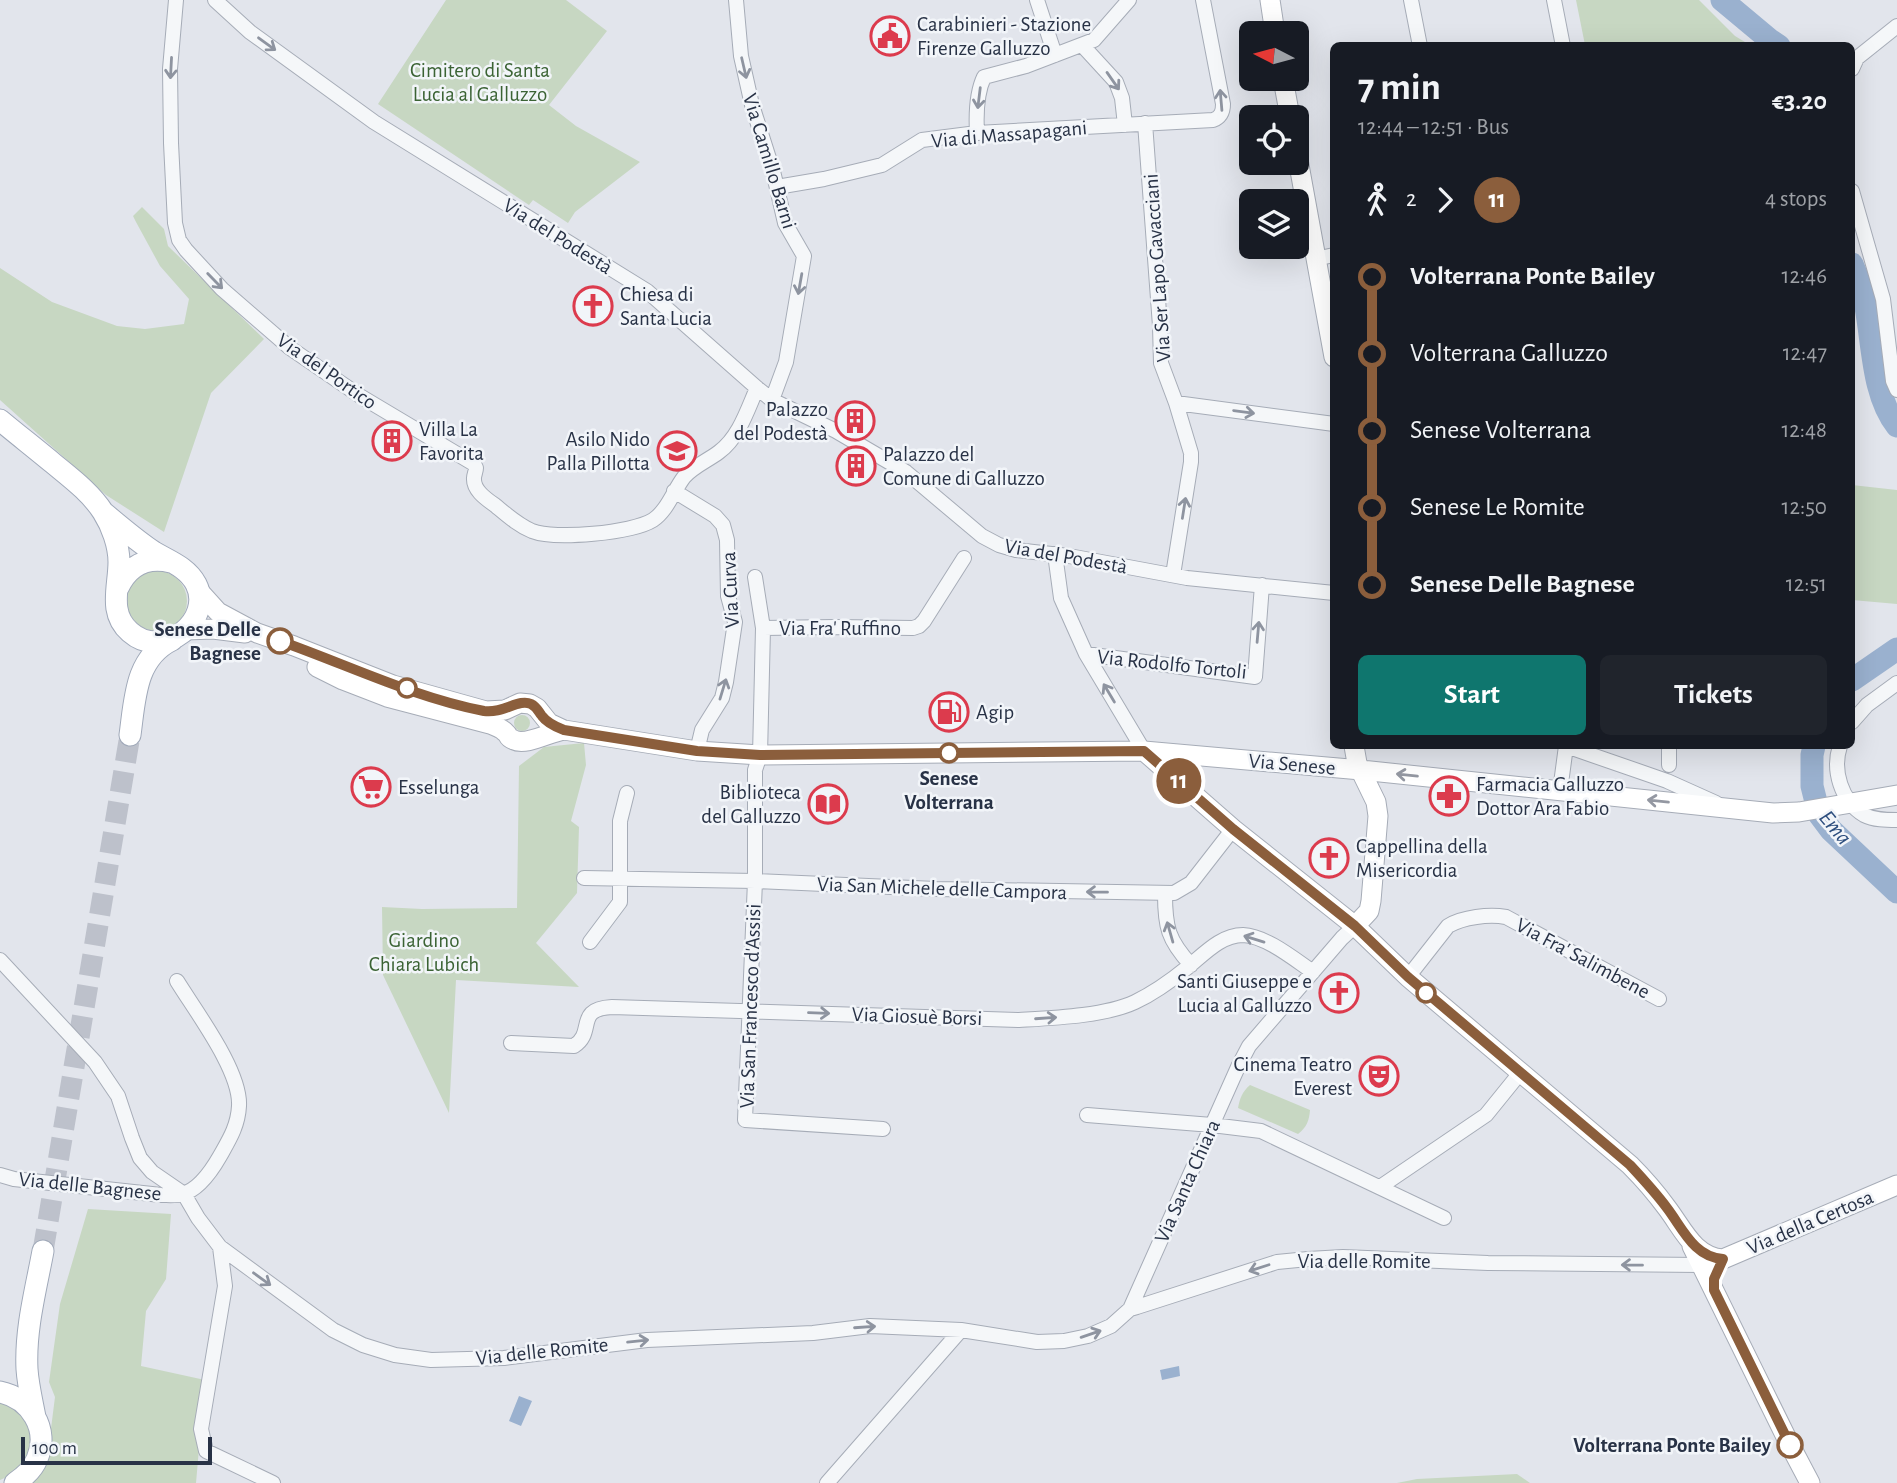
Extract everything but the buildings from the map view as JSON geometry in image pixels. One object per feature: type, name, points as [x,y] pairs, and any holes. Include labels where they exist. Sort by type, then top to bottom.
[{"type":"main road","points":[[1270,0],[1273,21]]},
{"type":"main road","points":[[1302,175],[1324,257],[1330,317]]},
{"type":"main road","name":"Via Senese","points":[[0,420],[80,486],[104,513],[153,551],[190,575],[199,591],[218,612],[304,661],[360,687],[405,703],[483,722],[504,731],[516,741],[524,742],[564,730]]},
{"type":"main road","name":"Via Senese","points":[[104,513],[118,549],[117,603],[122,624],[131,634],[142,640],[155,642],[180,634],[213,629],[262,635],[393,685],[486,711],[509,708],[520,703],[530,704],[549,723],[564,730],[697,751],[760,755],[1144,751],[1773,813],[1799,813],[1897,794]]},
{"type":"main road","points":[[136,687],[131,654],[117,603],[125,574],[139,563],[157,559],[173,562]]},
{"type":"main road","points":[[130,735],[136,687],[147,660],[161,645],[180,634],[196,614],[199,591]]},
{"type":"main road","points":[[504,731],[503,720],[509,708]]},
{"type":"main road","points":[[535,738],[541,730],[542,716]]},
{"type":"main road","points":[[1354,749],[1355,757],[1373,794],[1378,816],[1371,901],[1368,911],[1355,926]]},
{"type":"main road","points":[[1144,751],[1233,829],[1355,926],[1408,977],[1646,1181],[1689,1240],[1705,1255],[1714,1259],[1713,1272],[1790,1445],[1810,1483]]},
{"type":"main road","name":"Via della Certosa","points":[[1713,1272],[1897,1185]]},
{"type":"main road","points":[[15,1483],[25,1476],[37,1460],[41,1444],[29,1392],[27,1369],[28,1334],[43,1251]]},
{"type":"main road","points":[[0,1385],[16,1366],[28,1334]]},
{"type":"main road","points":[[0,1392],[18,1398],[30,1408],[35,1417]]},
{"type":"street","name":"Via del Portico","points":[[176,0],[170,69],[170,143],[175,223],[179,240],[222,289],[290,348],[360,396],[474,464],[474,479],[479,492],[517,524],[547,535],[563,535],[640,526],[658,516],[692,468],[718,453],[732,441],[757,388]]},
{"type":"street","name":"Via del Podestà","points":[[215,0],[250,32],[374,121],[647,291],[772,400],[836,431],[906,472],[982,536],[1016,550],[1055,554],[1173,575],[1330,593]]},
{"type":"street","name":"Via Camillo Barni","points":[[736,0],[736,19],[752,105],[789,231],[804,256],[786,362],[772,400]]},
{"type":"street","points":[[1037,0],[1055,55]]},
{"type":"street","points":[[978,133],[976,119],[980,86],[984,77],[1026,66],[1094,40],[1129,0]]},
{"type":"street","name":"Via di Massapagani","points":[[777,187],[882,165],[922,140],[978,133],[1213,120],[1221,115],[1223,104],[1203,0]]},
{"type":"street","points":[[1411,0],[1419,42]]},
{"type":"street","points":[[1554,0],[1562,42]]},
{"type":"street","points":[[1855,62],[1897,26]]},
{"type":"street","points":[[1082,45],[1116,82],[1122,98],[1125,125]]},
{"type":"street","name":"Via Ser Lapo Gavacciani","points":[[1145,123],[1161,363],[1191,453],[1173,575]]},
{"type":"street","points":[[1855,201],[1883,299],[1893,381],[1897,390]]},
{"type":"street","points":[[1176,403],[1330,423]]},
{"type":"street","name":"Via Curva","points":[[674,491],[715,516],[723,525],[727,540],[728,596],[734,622],[726,682],[722,698],[702,730],[697,751]]},
{"type":"street","points":[[1055,554],[1061,598],[1086,654],[1144,751]]},
{"type":"street","name":"Via Fra' Ruffino","points":[[763,628],[919,626],[964,558]]},
{"type":"street","name":"Via Fra' Ruffino","points":[[755,577],[763,628],[760,755]]},
{"type":"street","name":"Via Rodolfo Tortoli","points":[[1086,654],[1255,677],[1262,585]]},
{"type":"street","points":[[1855,719],[1867,705],[1897,683]]},
{"type":"street","points":[[1560,791],[1566,749]]},
{"type":"street","points":[[1575,749],[1667,781],[1727,808]]},
{"type":"street","points":[[1669,749],[1669,765]]},
{"type":"street","points":[[1839,749],[1837,772],[1843,805],[1864,815],[1897,820]]},
{"type":"street","name":"Via San Francesco d'Assisi","points":[[760,755],[755,771],[755,881],[745,1121],[883,1129]]},
{"type":"street","points":[[590,942],[620,902],[620,821],[627,793]]},
{"type":"street","name":"Via San Michele delle Campora","points":[[584,878],[1165,894],[1174,893],[1191,883],[1233,829]]},
{"type":"street","points":[[1165,894],[1170,938],[1191,965]]},
{"type":"street","name":"Via Fra' Salimbene","points":[[1408,977],[1448,926],[1457,921],[1497,915],[1506,917],[1659,999]]},
{"type":"street","name":"Via Santa Chiara","points":[[1130,1309],[1249,1046],[1342,937],[1355,926]]},
{"type":"street","name":"Via Giosuè Borsi","points":[[511,1043],[574,1046],[583,1038],[590,1014],[601,1008],[1019,1020],[1094,1013],[1132,1003],[1157,990],[1221,941],[1242,935],[1277,947],[1313,972]]},
{"type":"street","points":[[0,960],[95,1062],[118,1096],[140,1158],[152,1172],[184,1194]]},
{"type":"street","name":"Via delle Bagnese","points":[[0,1175],[84,1188],[161,1195],[184,1194],[199,1185],[215,1165],[234,1131],[239,1105],[236,1082],[216,1043],[177,981]]},
{"type":"street","points":[[1380,1187],[1486,1115],[1520,1073]]},
{"type":"street","points":[[1087,1115],[1261,1131],[1444,1218]]},
{"type":"street","name":"Via delle Romite","points":[[184,1194],[220,1247],[332,1330],[363,1345],[396,1355],[431,1360],[504,1358],[647,1340],[813,1333],[870,1326],[961,1330],[1037,1342],[1063,1341],[1088,1336],[1111,1326],[1130,1309],[1277,1262],[1308,1259],[1343,1257],[1713,1272]]},
{"type":"street","points":[[220,1247],[225,1286],[201,1429],[206,1451],[273,1483]]},
{"type":"street","points":[[827,1483],[961,1330]]},
{"type":"green space","name":"Cimitero di Santa Lucia al Galluzzo","points":[[446,0],[566,0],[607,31],[549,105],[576,126],[640,162],[575,212],[568,223],[533,200],[529,205],[378,104]]},
{"type":"green space","points":[[1576,0],[1699,0],[1735,36],[1745,42],[1584,42]]},
{"type":"green space","points":[[142,207],[164,229],[168,246],[264,339],[211,393],[164,532],[106,495],[0,400],[0,268],[52,302],[117,326],[145,329],[184,324],[189,299],[160,266],[136,222],[133,216]]},
{"type":"green space","points":[[1855,485],[1897,490],[1897,604],[1855,600]]},
{"type":"green space","points":[[151,571],[163,571],[182,584],[187,601],[185,613],[174,626],[163,631],[151,631],[132,618],[127,607],[127,595],[140,576]]},
{"type":"green space","points":[[519,715],[525,715],[530,723],[528,729],[519,731],[514,726],[514,720]]},
{"type":"green space","name":"Giardino Chiara Lubich","points":[[584,743],[586,765],[571,821],[579,827],[577,893],[536,943],[579,987],[456,980],[449,1113],[383,975],[382,907],[517,908],[519,766],[544,747]]},
{"type":"green space","points":[[1250,1085],[1310,1110],[1304,1129],[1298,1134],[1238,1108],[1242,1095]]},
{"type":"green space","points":[[88,1209],[171,1214],[166,1279],[146,1311],[141,1366],[205,1380],[196,1483],[32,1483],[47,1460],[55,1397],[49,1382],[60,1304]]},
{"type":"green space","points":[[0,1400],[21,1412],[29,1424],[32,1443],[18,1469],[0,1480]]},
{"type":"green space","points":[[1517,1474],[1530,1483],[1397,1483],[1417,1479]]},
{"type":"water","points":[[1179,1366],[1180,1376],[1162,1380],[1160,1370]]},
{"type":"water","points":[[519,1396],[532,1401],[521,1426],[509,1421]]},
{"type":"waterway","name":"Ema","points":[[1722,0],[1773,42]]},
{"type":"waterway","name":"Ema","points":[[1855,272],[1866,306],[1881,395],[1897,426]]},
{"type":"waterway","name":"Ema","points":[[1855,678],[1897,649]]},
{"type":"waterway","name":"Ema","points":[[1813,749],[1812,786],[1819,814],[1831,830],[1897,892]]},
{"type":"tunnel","points":[[43,1251],[130,735]]},
{"type":"bus line","name":"11","points":[[280,641],[393,685],[459,704],[491,711],[505,710],[525,703],[537,709],[549,723],[564,730],[697,751],[760,755],[1144,751],[1233,829],[1355,926],[1408,977],[1630,1165],[1667,1207],[1689,1240],[1705,1255],[1723,1259],[1714,1279],[1714,1290],[1790,1445]]},
{"type":"place","name":"Carabinieri - Stazione Firenze Galluzzo","points":[[890,36]]},
{"type":"place","name":"Chiesa di Santa Lucia","points":[[593,306]]},
{"type":"place","name":"Palazzo del Podestà","points":[[855,421]]},
{"type":"place","name":"Villa La Favorita","points":[[392,441]]},
{"type":"place","name":"Asilo Nido Palla Pillotta","points":[[677,451]]},
{"type":"place","name":"Palazzo del Comune di Galluzzo","points":[[856,466]]},
{"type":"place","name":"Senese Delle Bagnese","points":[[280,641]]},
{"type":"place","name":"Agip","points":[[949,712]]},
{"type":"place","name":"Senese Volterrana","points":[[949,753]]},
{"type":"place","name":"Esselunga","points":[[371,787]]},
{"type":"place","name":"Farmacia Galluzzo Dottor Ara Fabio","points":[[1449,796]]},
{"type":"place","name":"Biblioteca del Galluzzo","points":[[828,804]]},
{"type":"place","name":"Cappellina della Misericordia","points":[[1329,858]]},
{"type":"place","name":"Santi Giuseppe e Lucia al Galluzzo","points":[[1339,993]]},
{"type":"place","name":"Cinema Teatro Everest","points":[[1379,1076]]},
{"type":"place","name":"Volterrana Ponte Bailey","points":[[1790,1445]]}]
